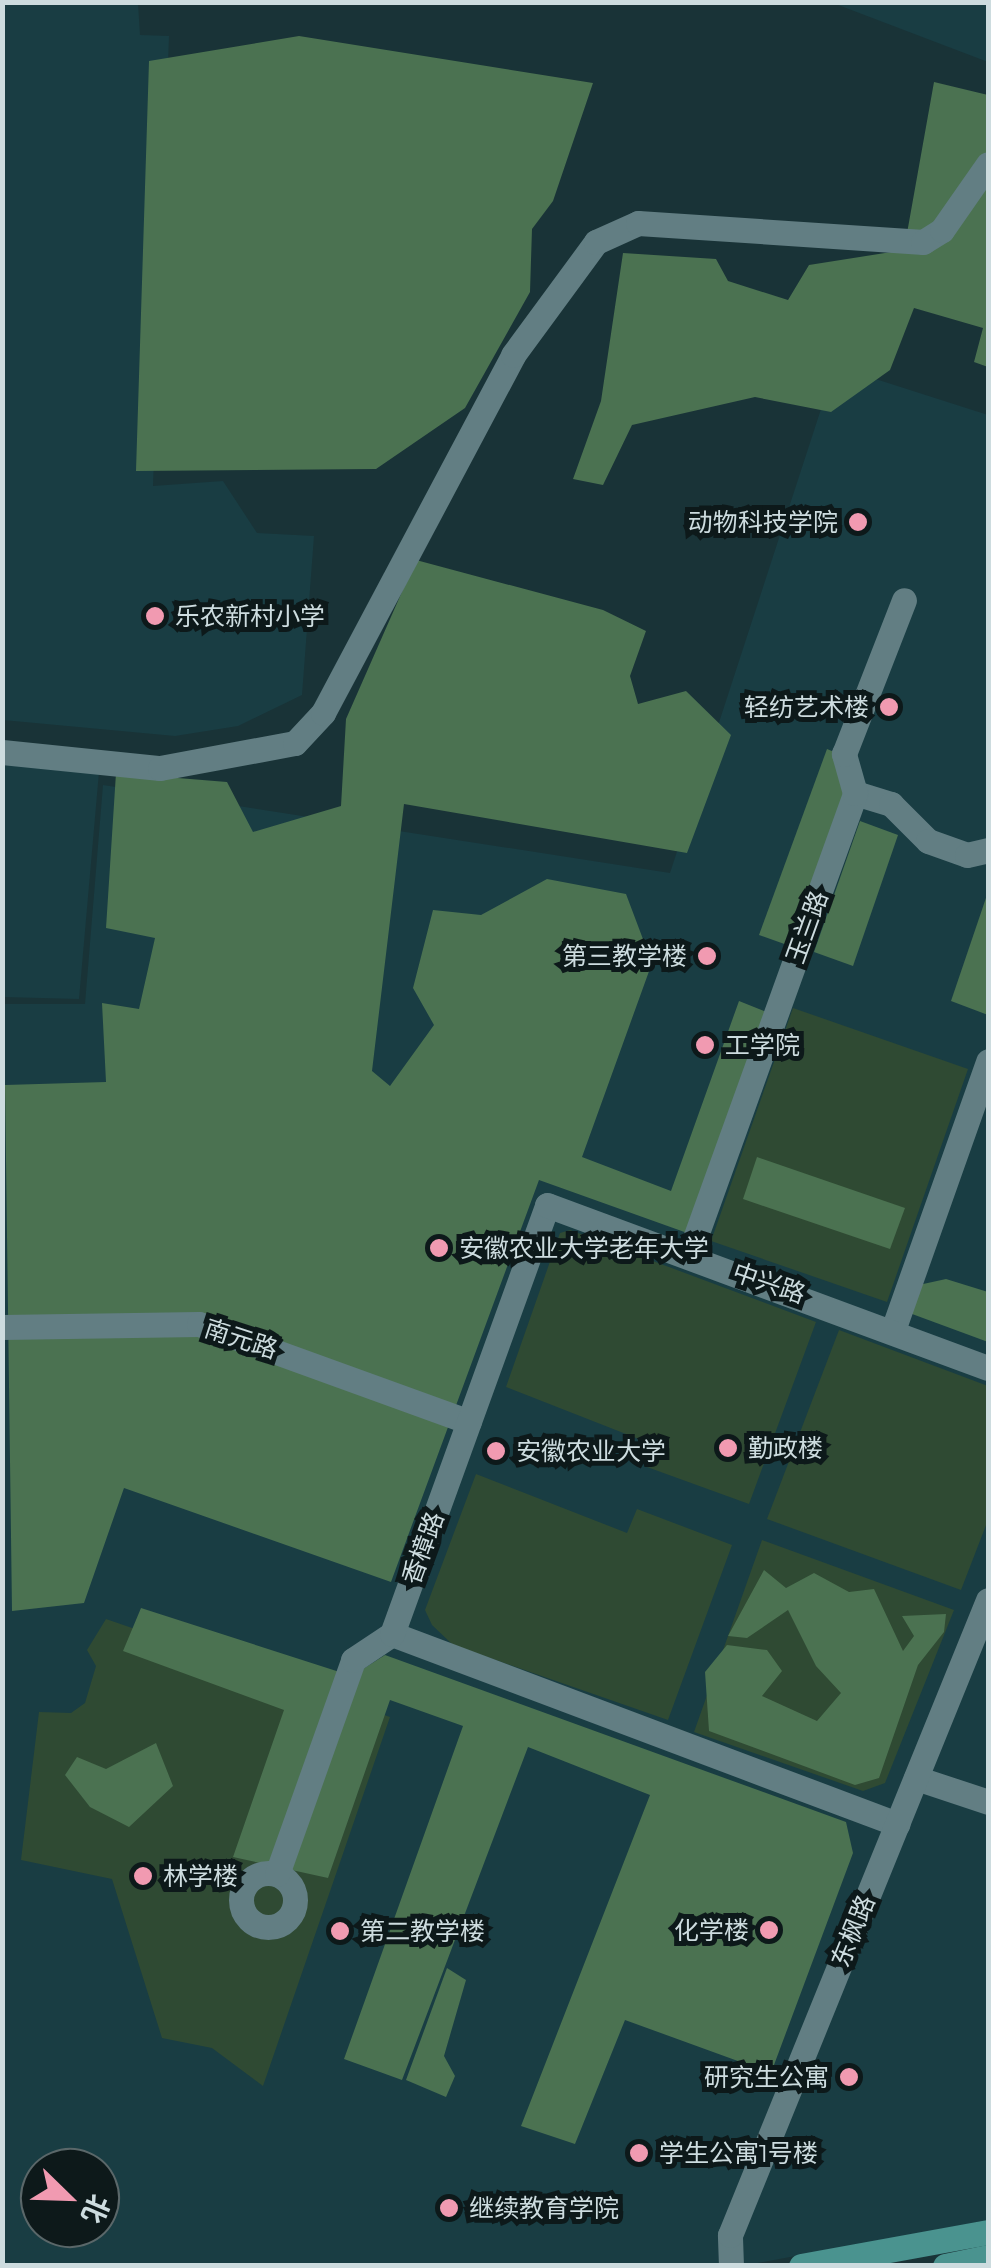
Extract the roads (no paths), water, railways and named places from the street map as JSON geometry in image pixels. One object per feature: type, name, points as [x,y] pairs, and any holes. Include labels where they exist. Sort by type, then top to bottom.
[{"type":"main road","points":[[801,2266],[988,2232]]},
{"type":"main road","points":[[945,2266],[988,2258]]},
{"type":"street","points":[[2,752],[160,768],[295,743],[323,713],[514,355],[596,242],[638,223],[923,242],[942,230],[988,164]]},
{"type":"street","name":"玉兰路","points":[[689,1255],[855,793],[844,754],[904,600]]},
{"type":"street","points":[[855,793],[890,804],[928,841],[967,855],[988,850]]},
{"type":"street","points":[[893,1330],[988,1061]]},
{"type":"street","name":"中兴路","points":[[547,1204],[988,1368]]},
{"type":"street","name":"香樟路","points":[[392,1634],[547,1204]]},
{"type":"street","name":"南元路","points":[[2,1327],[199,1324],[468,1422]]},
{"type":"street","name":"东枫路","points":[[731,2266],[730,2235],[988,1600]]},
{"type":"street","points":[[277,1874],[353,1660],[392,1634],[897,1824]]},
{"type":"street","points":[[916,1778],[988,1802]]},
{"type":"place","name":"动物科技学院","points":[[858,522]]},
{"type":"place","name":"乐农新村小学","points":[[155,616]]},
{"type":"place","name":"轻纺艺术楼","points":[[889,707]]},
{"type":"place","name":"第三教学楼","points":[[707,956]]},
{"type":"place","name":"工学院","points":[[705,1045]]},
{"type":"place","name":"安徽农业大学老年大学","points":[[439,1248]]},
{"type":"place","name":"勤政楼","points":[[728,1448]]},
{"type":"place","name":"安徽农业大学","points":[[496,1451]]},
{"type":"place","name":"林学楼","points":[[143,1876]]},
{"type":"place","name":"化学楼","points":[[769,1930]]},
{"type":"place","name":"第二教学楼","points":[[340,1931]]},
{"type":"place","name":"研究生公寓","points":[[849,2077]]},
{"type":"place","name":"学生公寓1号楼","points":[[639,2153]]},
{"type":"place","name":"继续教育学院","points":[[449,2208]]}]
